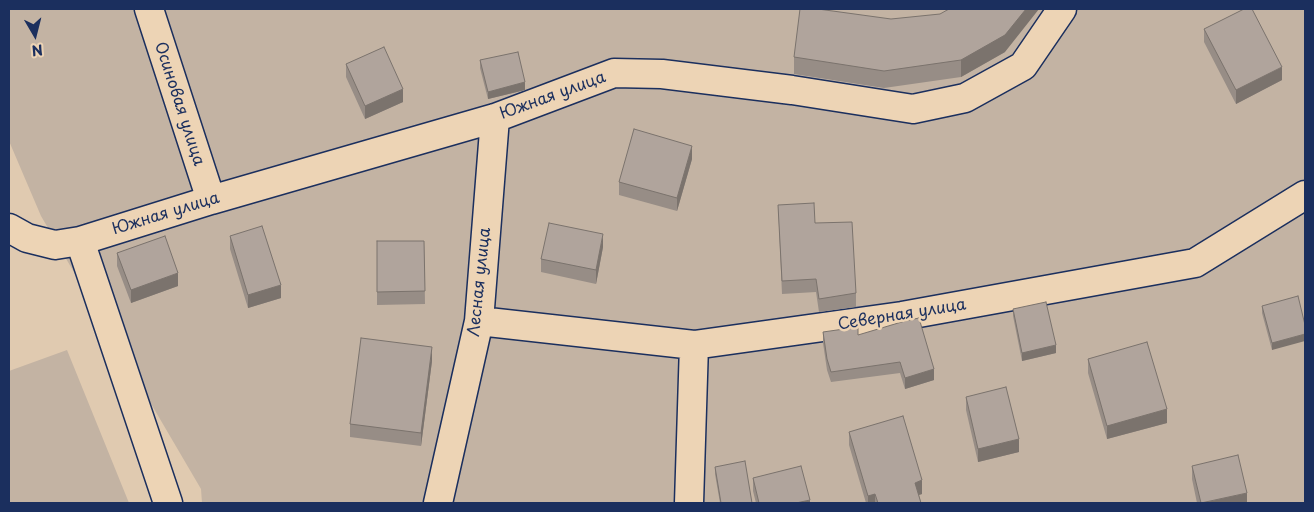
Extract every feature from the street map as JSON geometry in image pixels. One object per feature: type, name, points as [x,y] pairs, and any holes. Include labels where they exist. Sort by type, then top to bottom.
[{"type":"street","name":"Осиновая улица","points":[[149,9],[210,200]]},
{"type":"street","name":"Южная улица","points":[[9,228],[27,238],[55,245],[80,241],[210,200],[496,118],[614,73],[662,74],[792,90],[913,109],[966,98],[1023,66],[1062,9]]},
{"type":"street","name":"Лесная улица","points":[[438,503],[479,321],[496,118]]},
{"type":"street","name":"Северная улица","points":[[479,321],[694,345],[902,316],[1195,263],[1305,195]]},
{"type":"street","points":[[80,241],[168,503]]},
{"type":"street","points":[[689,503],[694,345]]},
{"type":"shaded area","points":[[9,9],[1305,9],[1305,503],[202,503],[201,489],[41,216],[9,141]]},
{"type":"shaded area","points":[[67,350],[129,503],[9,503],[9,371]]},
{"type":"building","points":[[800,9],[818,9],[891,19],[940,14],[949,9],[1026,9],[1005,35],[961,60],[884,71],[794,57]]},
{"type":"building","points":[[1244,9],[1252,9],[1282,67],[1236,90],[1204,29]]},
{"type":"building","points":[[384,47],[403,89],[365,106],[346,64]]},
{"type":"building","points":[[518,52],[525,82],[488,92],[480,60]]},
{"type":"building","points":[[634,129],[692,146],[677,198],[619,182]]},
{"type":"building","points":[[814,203],[815,223],[852,222],[856,293],[819,299],[816,279],[782,281],[778,205]]},
{"type":"building","points":[[549,223],[603,234],[596,270],[541,259]]},
{"type":"building","points":[[262,226],[281,285],[248,295],[230,236]]},
{"type":"building","points":[[165,236],[178,273],[131,290],[117,253]]},
{"type":"building","points":[[377,241],[424,241],[425,291],[377,292]]},
{"type":"building","points":[[1298,296],[1305,325],[1305,334],[1272,343],[1262,306]]},
{"type":"building","points":[[1046,302],[1056,345],[1022,353],[1013,309]]},
{"type":"building","points":[[919,318],[934,369],[905,378],[900,362],[831,372],[823,332],[858,327],[858,335]]},
{"type":"building","points":[[361,338],[432,347],[421,433],[350,424]]},
{"type":"building","points":[[1147,342],[1167,409],[1107,426],[1088,359]]},
{"type":"building","points":[[1006,387],[1019,439],[978,449],[966,397]]},
{"type":"building","points":[[903,416],[922,480],[915,483],[921,503],[878,503],[875,494],[868,496],[849,432]]},
{"type":"building","points":[[1238,455],[1247,493],[1201,503],[1192,466]]},
{"type":"building","points":[[745,461],[752,503],[721,503],[715,467]]},
{"type":"building","points":[[801,466],[810,500],[796,503],[759,503],[753,478]]}]
